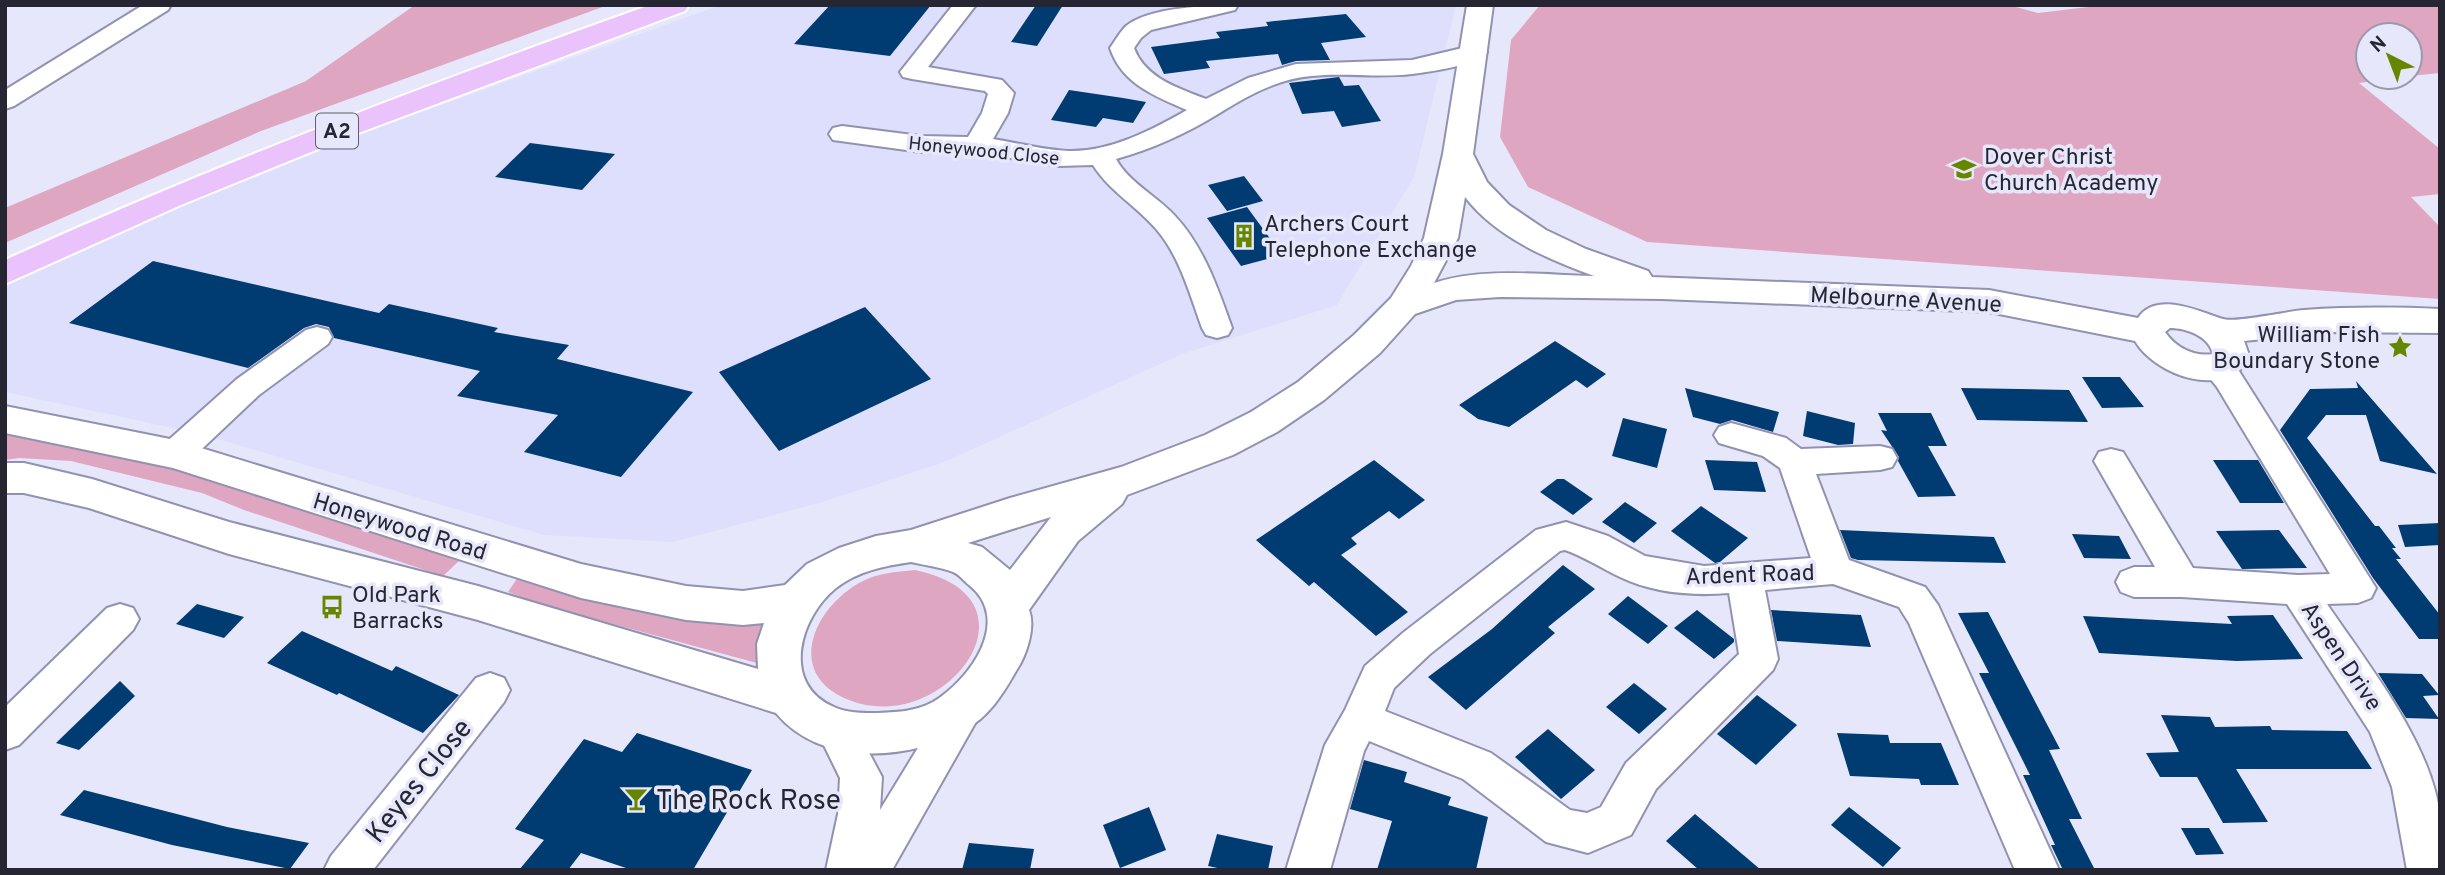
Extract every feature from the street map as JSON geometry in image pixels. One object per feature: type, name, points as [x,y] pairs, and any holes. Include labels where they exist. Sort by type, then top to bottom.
[{"type":"highway","name":"A2","points":[[5,251],[181,173],[292,129],[501,49],[627,5]]},
{"type":"highway","name":"A2","points":[[5,273],[201,185],[525,59],[676,5]]},
{"type":"street","points":[[5,101],[160,5]]},
{"type":"street","points":[[965,5],[912,72],[993,85],[1001,93],[995,113],[976,145]]},
{"type":"street","points":[[1208,110],[1144,80],[1126,62],[1122,48],[1132,33],[1143,25],[1227,5]]},
{"type":"street","points":[[911,545],[939,548],[963,555],[984,568],[1000,585],[1009,606],[1011,631],[1004,657],[989,682],[966,704],[937,722],[903,733],[868,735],[835,729],[810,716],[790,698],[779,675],[778,650],[784,624],[798,601],[820,578],[848,561],[879,550],[911,545],[1010,513],[1131,479],[1219,444],[1264,422],[1320,383],[1367,344],[1403,306],[1428,266],[1441,238],[1467,101],[1480,5]]},
{"type":"street","name":"Honeywood Close","points":[[842,134],[932,145],[976,145],[1062,159],[1101,155],[1147,140],[1208,110],[1252,83],[1296,71],[1336,67],[1401,68],[1442,63],[1475,52]]},
{"type":"street","name":"Honeywood Close","points":[[1401,68],[1439,81],[1467,101]]},
{"type":"street","name":"Melbourne Avenue","points":[[1458,154],[1480,196],[1527,234],[1606,268],[1662,288]]},
{"type":"street","points":[[1101,155],[1107,170],[1119,184],[1150,205],[1170,227],[1206,296],[1217,328]]},
{"type":"street","name":"Melbourne Avenue","points":[[1403,306],[1453,289],[1500,286],[1662,288],[1989,301],[2147,332],[2157,348],[2179,361],[2205,368],[2218,350],[2264,325],[2320,319],[2440,321]]},
{"type":"street","points":[[175,454],[248,387],[317,337]]},
{"type":"street","name":"Aspen Drive","points":[[2218,350],[2228,379],[2358,588],[2298,590]]},
{"type":"street","name":"Honeywood Road","points":[[5,419],[175,454],[581,580],[686,603],[743,608],[798,601]]},
{"type":"street","points":[[1731,435],[1774,447],[1794,461],[1834,570]]},
{"type":"street","points":[[1794,461],[1880,458]]},
{"type":"street","points":[[2111,461],[2182,582]]},
{"type":"street","points":[[5,478],[24,478],[92,495],[229,538],[478,603],[790,698]]},
{"type":"street","points":[[1009,606],[1056,535],[1092,503],[1131,479]]},
{"type":"street","name":"Ardent Road","points":[[1308,870],[1345,745],[1361,720],[1379,678],[1418,643],[1549,540],[1566,536],[1595,546],[1634,568],[1664,576],[1704,581],[1834,570],[1912,597],[1925,616],[2037,870]]},
{"type":"street","points":[[1361,720],[1477,766],[1561,828],[1588,833],[1616,821],[1641,776],[1759,659],[1745,579]]},
{"type":"street","points":[[2134,582],[2182,582],[2298,590]]},
{"type":"street","name":"Aspen Drive","points":[[2298,590],[2386,723],[2413,787],[2429,870]]},
{"type":"street","points":[[5,733],[120,619]]},
{"type":"street","name":"Keyes Close","points":[[346,870],[490,690]]},
{"type":"street","points":[[868,870],[966,704]]},
{"type":"street","points":[[835,729],[861,777],[859,814],[848,870]]},
{"type":"shaded area","points":[[415,5],[608,5],[261,131],[5,243],[5,208],[306,81]]},
{"type":"shaded area","points":[[721,5],[1456,5],[1414,177],[1337,305],[1182,354],[942,463],[819,503],[673,542],[544,535],[197,433],[5,392],[5,285],[286,160]]},
{"type":"shaded area","name":"Dover Christ Church Academy","points":[[1540,5],[2009,5],[2038,13],[2105,5],[2440,5],[2440,73],[2424,75],[2424,21],[2354,21],[2354,91],[2369,91],[2440,149],[2440,194],[2411,197],[2440,227],[2440,299],[1647,242],[1528,187],[1500,137],[1511,40]]},
{"type":"shaded area","points":[[5,431],[130,457],[215,480],[459,561],[443,576],[244,510],[202,493],[71,461],[19,458],[5,460]]},
{"type":"shaded area","points":[[915,570],[955,585],[975,607],[978,633],[968,660],[947,683],[918,700],[885,706],[849,700],[829,689],[817,675],[812,659],[812,642],[818,625],[829,609],[842,595],[872,577]]},
{"type":"shaded area","points":[[518,577],[783,613],[771,667],[536,603],[508,592]]},
{"type":"building","points":[[830,5],[931,5],[890,56],[794,44]]},
{"type":"building","points":[[1036,5],[1063,5],[1037,46],[1011,42]]},
{"type":"building","points":[[1346,14],[1366,37],[1321,43],[1330,60],[1296,61],[1282,65],[1278,54],[1206,61],[1210,68],[1164,74],[1151,47],[1220,38],[1216,32],[1268,26],[1266,22]]},
{"type":"building","points":[[1339,77],[1344,86],[1359,85],[1381,121],[1342,127],[1334,111],[1302,114],[1289,83]]},
{"type":"building","points":[[1069,90],[1146,102],[1133,123],[1103,118],[1096,127],[1051,120]]},
{"type":"building","points":[[530,143],[615,154],[582,190],[495,177]]},
{"type":"building","points":[[1244,176],[1263,201],[1227,211],[1208,185]]},
{"type":"building","name":"Archers Court Telephone Exchange","points":[[1247,207],[1282,255],[1241,266],[1207,218]]},
{"type":"building","points":[[153,261],[379,313],[389,304],[498,328],[494,332],[569,345],[557,359],[693,392],[621,477],[524,452],[558,415],[457,396],[480,371],[334,338],[329,327],[316,324],[304,328],[248,368],[69,323]]},
{"type":"building","points":[[865,307],[931,379],[779,451],[719,372]]},
{"type":"building","points":[[1555,341],[1606,374],[1587,388],[1576,380],[1509,427],[1478,419],[1459,405]]},
{"type":"building","points":[[2082,377],[2120,377],[2144,407],[2102,408]]},
{"type":"building","points":[[2356,381],[2437,474],[2380,461],[2366,415],[2326,415],[2307,438],[2375,526],[2379,526],[2396,548],[2392,548],[2401,559],[2396,559],[2440,615],[2440,639],[2419,639],[2373,578],[2280,430],[2310,389],[2358,388]]},
{"type":"building","points":[[1685,388],[1779,412],[1773,432],[1732,420],[1720,424],[1693,417]]},
{"type":"building","points":[[1961,388],[2069,390],[2088,422],[1977,420]]},
{"type":"building","points":[[1807,411],[1855,423],[1853,444],[1838,445],[1803,436]]},
{"type":"building","points":[[1878,413],[1931,413],[1947,446],[1928,446],[1956,496],[1918,497],[1898,461],[1899,457],[1881,430],[1887,431]]},
{"type":"building","points":[[1623,418],[1667,429],[1657,468],[1612,456]]},
{"type":"building","points":[[1374,460],[1425,500],[1399,519],[1389,511],[1351,538],[1357,544],[1341,555],[1408,612],[1376,636],[1314,582],[1309,586],[1256,540]]},
{"type":"building","points":[[1705,460],[1757,462],[1766,492],[1714,490]]},
{"type":"building","points":[[2213,460],[2258,460],[2284,503],[2240,503]]},
{"type":"building","points":[[1557,479],[1564,479],[1593,499],[1573,515],[1540,492]]},
{"type":"building","points":[[1625,502],[1657,523],[1634,543],[1602,522]]},
{"type":"building","points":[[1701,506],[1748,538],[1720,562],[1715,563],[1671,531]]},
{"type":"building","points":[[2440,523],[2440,545],[2405,547],[2398,525]]},
{"type":"building","points":[[1840,530],[1994,537],[2006,563],[1858,560],[1851,558]]},
{"type":"building","points":[[2279,530],[2307,568],[2242,569],[2216,531]]},
{"type":"building","points":[[2072,534],[2119,536],[2131,559],[2084,558]]},
{"type":"building","points":[[1563,565],[1595,589],[1548,627],[1555,633],[1466,710],[1428,677],[1492,629]]},
{"type":"building","points":[[1628,596],[1668,626],[1648,644],[1608,614]]},
{"type":"building","points":[[197,604],[244,617],[224,638],[176,624]]},
{"type":"building","points":[[1697,610],[1734,639],[1734,642],[1714,659],[1674,628]]},
{"type":"building","points":[[1771,610],[1861,615],[1871,647],[1777,641]]},
{"type":"building","points":[[1988,612],[2060,749],[2049,750],[2082,819],[2069,819],[2095,870],[2063,870],[2051,845],[2055,845],[2023,775],[2030,775],[1979,673],[1989,673],[1958,613]]},
{"type":"building","points":[[2273,615],[2303,659],[2237,661],[2099,653],[2083,616],[2232,624],[2227,616]]},
{"type":"building","points":[[302,631],[392,671],[396,666],[459,695],[423,733],[339,693],[337,695],[267,663]]},
{"type":"building","points":[[2378,673],[2422,674],[2439,695],[2423,696],[2439,719],[2406,718]]},
{"type":"building","points":[[120,681],[135,696],[79,750],[56,743]]},
{"type":"building","points":[[1634,683],[1667,709],[1639,734],[1606,707]]},
{"type":"building","points":[[1757,695],[1797,725],[1756,765],[1717,734]]},
{"type":"building","points":[[2161,715],[2210,717],[2215,727],[2270,726],[2272,730],[2347,731],[2372,769],[2236,769],[2268,822],[2223,823],[2197,777],[2160,777],[2146,753],[2179,752]]},
{"type":"building","points":[[1548,729],[1595,770],[1561,799],[1515,757]]},
{"type":"building","name":"The Rock Rose","points":[[637,733],[752,770],[693,870],[632,870],[581,853],[568,870],[519,870],[544,840],[515,829],[584,739],[622,752]]},
{"type":"building","points":[[1837,733],[1888,735],[1890,743],[1941,743],[1959,785],[1921,785],[1919,779],[1850,776]]},
{"type":"building","points":[[1364,760],[1407,772],[1404,782],[1451,797],[1448,805],[1488,817],[1476,870],[1377,870],[1392,821],[1350,809]]},
{"type":"building","points":[[84,790],[227,827],[309,843],[290,869],[172,845],[60,815]]},
{"type":"building","points":[[1149,807],[1166,850],[1120,868],[1103,825]]},
{"type":"building","points":[[1849,807],[1901,848],[1883,867],[1831,825]]},
{"type":"building","points":[[1695,814],[1761,870],[1699,870],[1666,841]]},
{"type":"building","points":[[2181,828],[2209,828],[2224,854],[2196,855]]},
{"type":"building","points":[[1217,834],[1273,846],[1268,870],[1227,870],[1208,866]]},
{"type":"building","points":[[969,843],[1034,849],[1030,870],[962,870]]},
{"type":"place","name":"Dover Christ Church Academy","points":[[1964,169]]},
{"type":"place","name":"Archers Court Telephone Exchange","points":[[1244,236]]},
{"type":"place","name":"William Fish Boundary Stone","points":[[2400,347]]},
{"type":"place","name":"Old Park Barracks","points":[[332,607]]},
{"type":"place","name":"The Rock Rose","points":[[636,799]]}]
